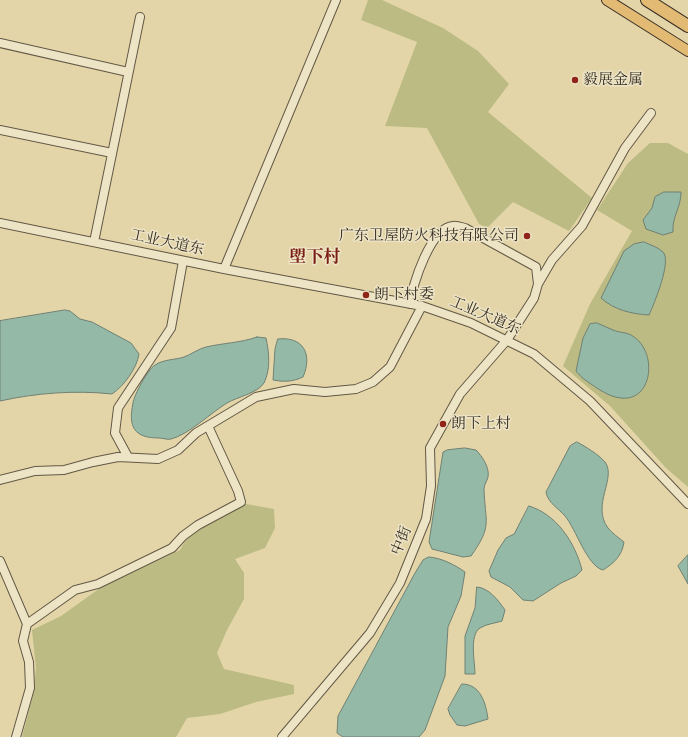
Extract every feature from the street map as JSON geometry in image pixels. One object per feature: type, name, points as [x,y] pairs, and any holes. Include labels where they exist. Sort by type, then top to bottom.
[{"type":"highway","points":[[647,0],[688,26]]},
{"type":"main road","points":[[607,0],[688,51]]},
{"type":"street","points":[[224,269],[336,0]]},
{"type":"street","points":[[94,242],[140,17]]},
{"type":"street","points":[[0,43],[128,72]]},
{"type":"street","name":"中街","points":[[282,737],[370,633],[400,583],[426,519],[431,486],[430,448],[460,394],[507,340],[534,298],[538,284],[552,260],[582,226],[625,148],[651,113]]},
{"type":"street","points":[[0,130],[112,153]]},
{"type":"street","name":"工业大道东","points":[[0,222],[183,261],[422,306],[471,323],[534,354],[590,401],[688,504]]},
{"type":"street","points":[[410,304],[411,294],[432,242],[441,231],[452,226],[465,228],[536,267],[538,284]]},
{"type":"street","points":[[128,457],[115,433],[118,408],[171,328],[183,261]]},
{"type":"street","points":[[0,480],[35,471],[64,470],[118,457],[158,459],[178,450],[196,433],[256,397],[277,391],[294,389],[325,392],[356,389],[373,382],[390,367],[422,306]]},
{"type":"street","points":[[27,624],[75,590],[98,584],[172,548],[183,536],[198,525],[241,502],[238,491],[208,426]]},
{"type":"street","points":[[0,561],[27,624],[23,641],[29,662],[30,688],[16,737]]},
{"type":"green space","points":[[368,0],[382,0],[443,28],[478,51],[509,84],[488,112],[592,198],[569,231],[513,202],[487,228],[479,224],[427,128],[385,126],[417,42],[361,20]]},
{"type":"green space","points":[[650,143],[668,143],[688,154],[688,487],[666,468],[610,406],[563,366],[590,304],[632,231],[597,210],[628,163]]},
{"type":"green space","points":[[246,504],[274,509],[275,528],[265,548],[235,559],[244,573],[244,599],[227,630],[217,653],[224,669],[294,685],[294,694],[256,702],[220,714],[187,718],[176,737],[22,737],[33,695],[36,668],[32,630],[61,616],[100,588],[180,550],[186,541],[200,527],[209,521]]},
{"type":"shaded area","points":[[664,192],[681,192],[681,198],[674,221],[673,232],[663,235],[646,229],[643,220],[652,208],[655,197]]},
{"type":"shaded area","points":[[644,242],[661,250],[665,257],[664,273],[655,302],[649,315],[624,311],[612,306],[601,298],[624,251],[634,244]]},
{"type":"shaded area","points":[[65,310],[70,311],[80,319],[92,322],[131,343],[139,354],[136,365],[129,376],[117,391],[112,394],[84,392],[56,393],[0,401],[0,321]]},
{"type":"shaded area","points":[[597,323],[616,331],[632,335],[643,346],[648,358],[649,370],[646,382],[640,392],[630,397],[617,397],[600,390],[584,379],[576,371],[583,338],[590,324]]},
{"type":"shaded area","points":[[257,337],[266,338],[269,355],[268,372],[266,378],[264,383],[257,390],[227,403],[178,437],[168,439],[150,437],[144,436],[135,430],[131,419],[134,399],[152,367],[162,362],[184,357],[206,347],[244,341]]},
{"type":"shaded area","points":[[278,339],[294,340],[304,348],[307,361],[303,377],[288,381],[273,380],[275,349]]},
{"type":"shaded area","points":[[577,442],[595,453],[605,462],[608,468],[602,510],[603,519],[608,528],[624,542],[617,559],[603,570],[592,562],[569,522],[551,502],[546,492],[570,446]]},
{"type":"shaded area","points":[[465,448],[476,450],[485,462],[488,470],[488,477],[484,486],[486,517],[485,530],[478,546],[471,556],[463,557],[432,549],[429,542],[443,452],[447,450]]},
{"type":"shaded area","points":[[529,506],[548,515],[563,530],[575,549],[582,570],[576,576],[561,583],[533,601],[523,600],[510,587],[491,577],[489,571],[498,550],[506,538],[514,534]]},
{"type":"shaded area","points":[[688,555],[688,584],[678,566]]},
{"type":"shaded area","points":[[429,557],[448,562],[465,572],[461,596],[448,627],[445,676],[425,730],[419,737],[343,737],[337,733],[338,716],[415,573],[423,560]]},
{"type":"shaded area","points":[[477,587],[489,592],[505,610],[502,621],[480,628],[477,631],[474,642],[475,674],[465,674],[465,636],[475,608]]},
{"type":"shaded area","points":[[462,684],[474,687],[478,691],[484,701],[488,719],[465,726],[457,725],[448,709]]},
{"type":"place","name":"毅展金属","points":[[575,80]]},
{"type":"place","name":"广东卫屋防火科技有限公司","points":[[527,236]]},
{"type":"place","name":"朗下村委","points":[[366,295]]},
{"type":"place","name":"朗下上村","points":[[443,424]]},
{"type":"district","name":"塱下村","points":[[315,258]]}]
